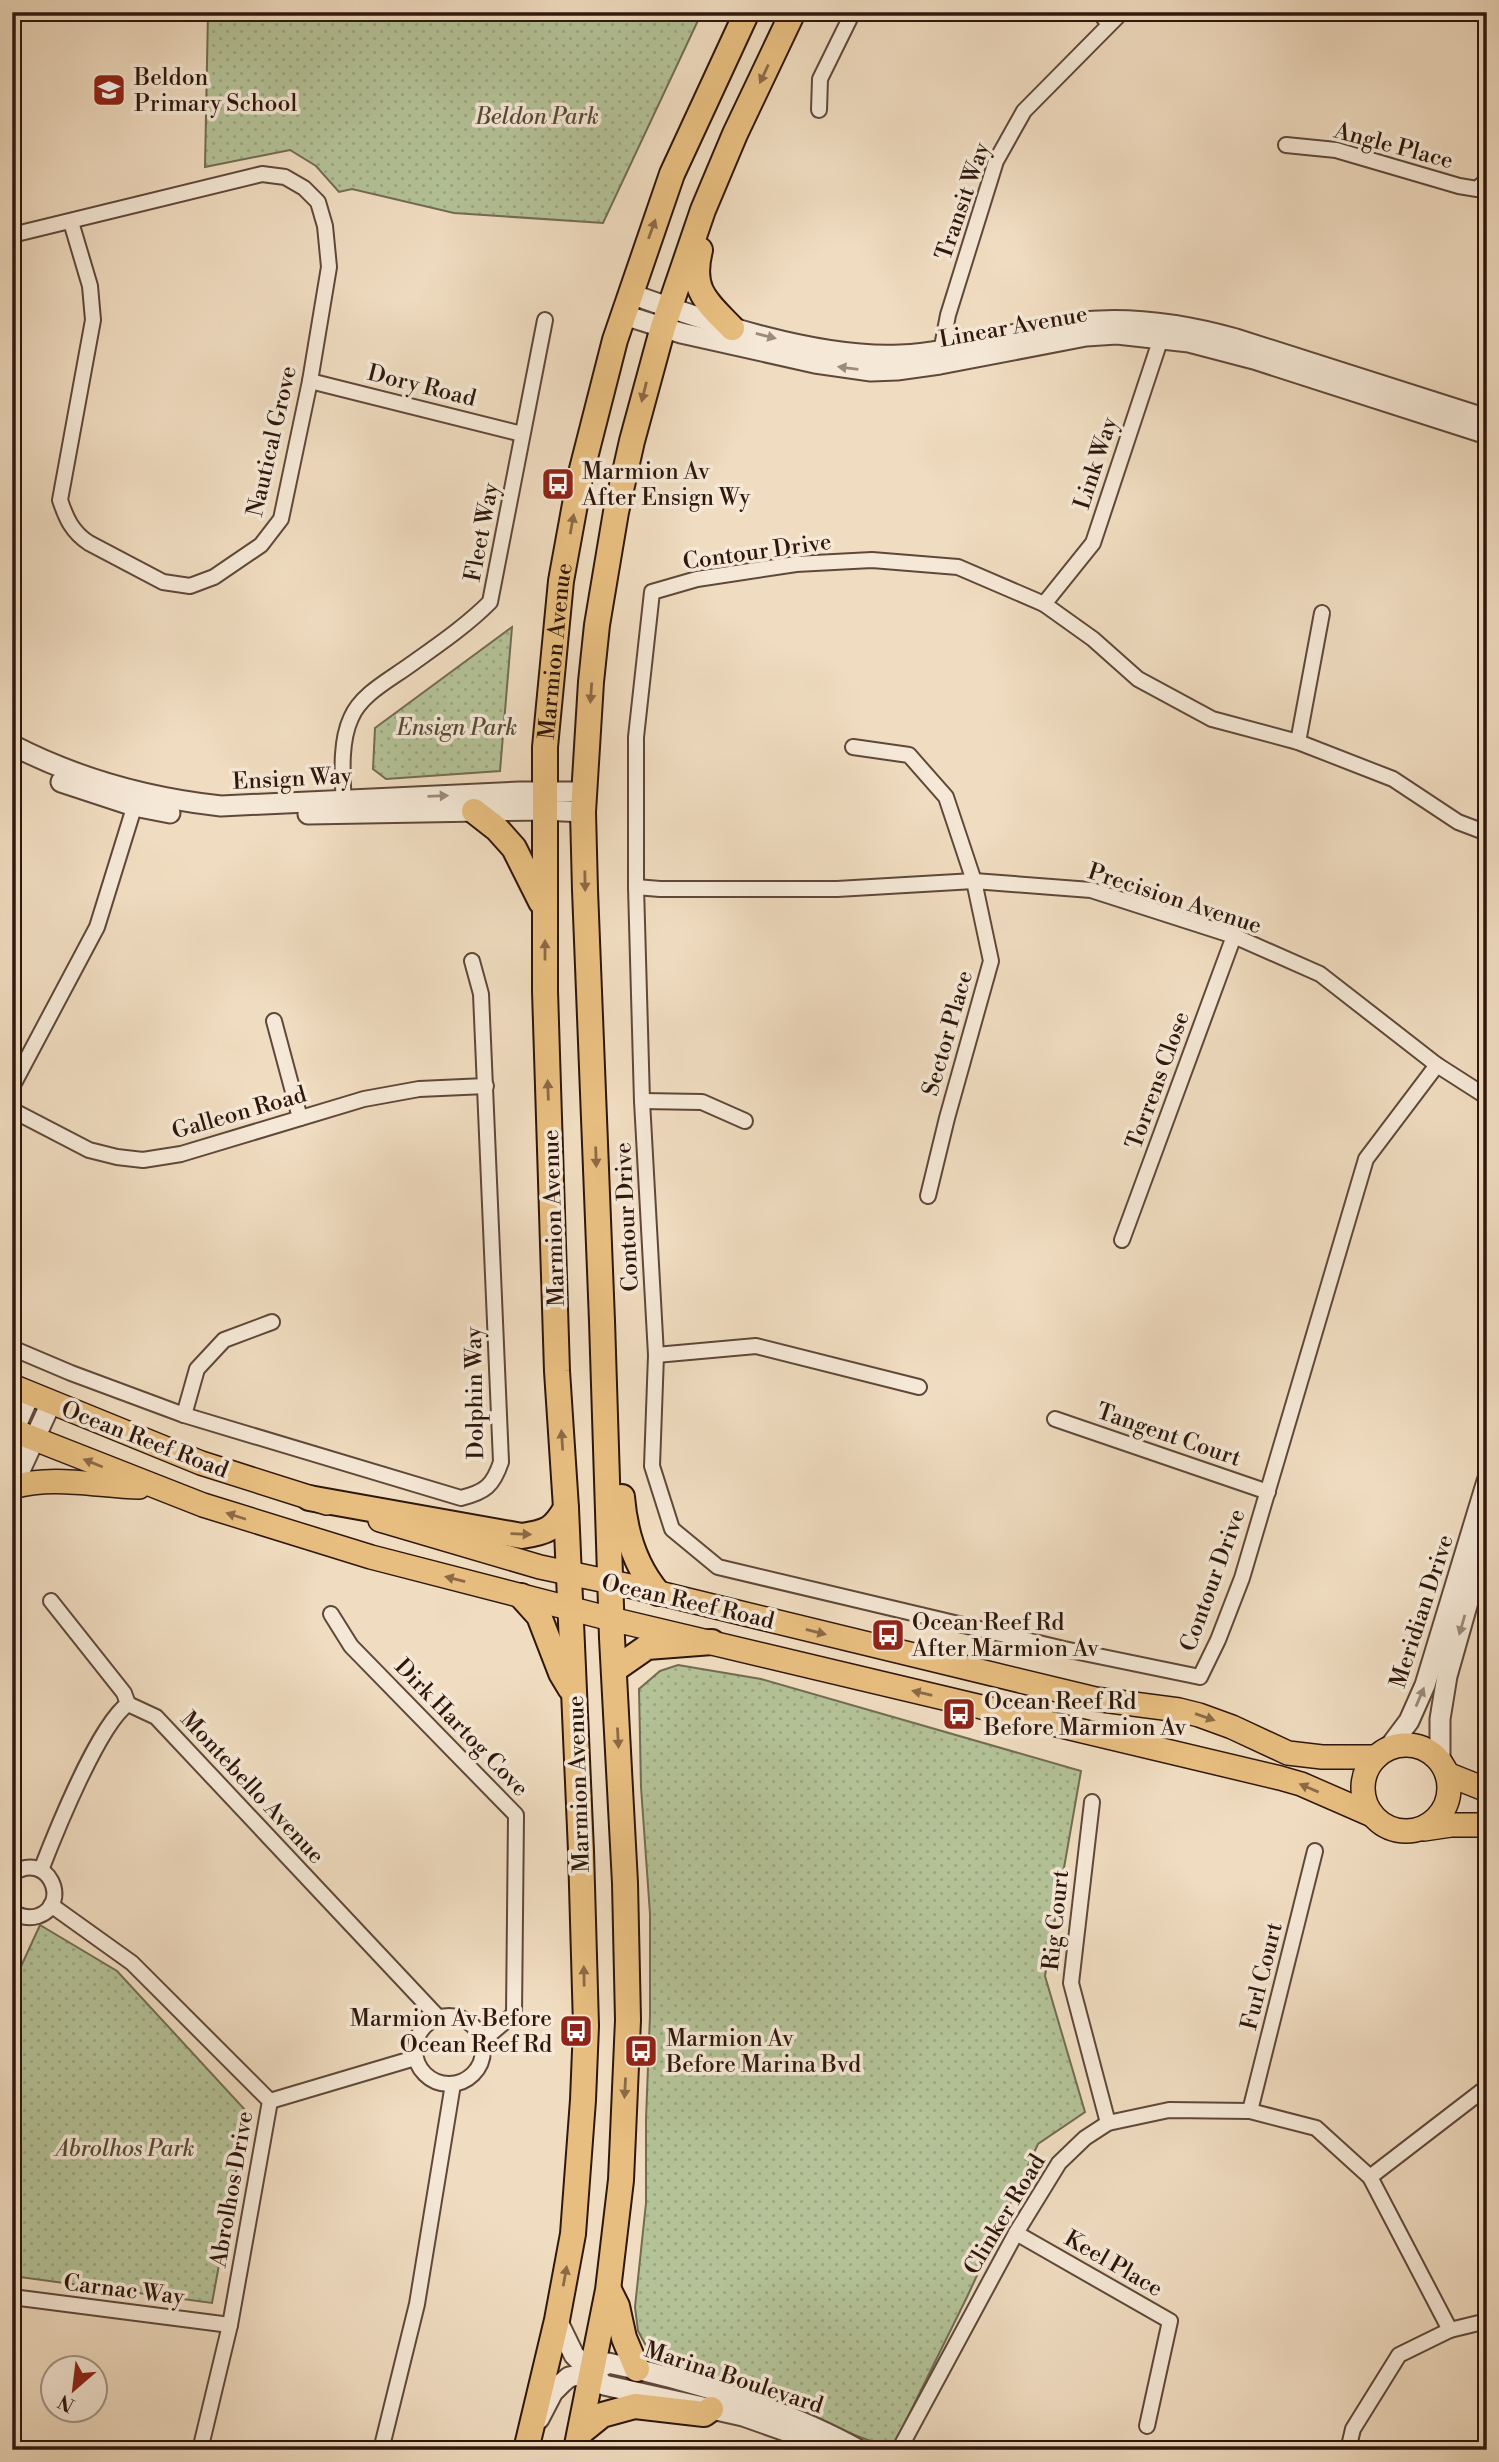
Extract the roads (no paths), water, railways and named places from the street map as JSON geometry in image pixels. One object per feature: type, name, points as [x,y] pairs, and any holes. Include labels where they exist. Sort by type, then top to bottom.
[{"type":"highway","name":"Marmion Avenue","points":[[527,2444],[557,2320],[573,2234],[586,2026],[566,1508],[557,1358],[545,991],[545,747],[561,580],[580,477],[615,340],[672,174],[747,12]]},
{"type":"highway","name":"Marmion Avenue","points":[[578,2441],[608,2290],[621,2180],[628,2020],[625,1883],[611,1619],[612,1583],[584,802],[597,625],[609,548],[632,441],[666,317],[703,210],[735,134],[793,12]]},
{"type":"highway","points":[[732,328],[701,295],[696,272],[699,253],[738,149],[735,134]]},
{"type":"highway","points":[[474,811],[514,848],[545,909]]},
{"type":"highway","points":[[603,1321],[620,1368],[620,1477],[627,1532],[643,1575],[658,1593]]},
{"type":"highway","points":[[309,1498],[522,1536],[541,1533],[555,1527],[566,1508]]},
{"type":"highway","points":[[521,1596],[539,1616],[561,1673],[574,1695]]},
{"type":"highway","points":[[614,1670],[647,1647],[712,1642]]},
{"type":"highway","points":[[608,2290],[617,2306],[624,2338],[637,2369]]},
{"type":"highway","points":[[578,2441],[602,2415],[635,2406],[704,2414],[711,2409]]},
{"type":"main road","name":"Ocean Reef Road","points":[[31,1395],[201,1462],[309,1498],[568,1573],[1095,1699],[1199,1715],[1288,1753],[1322,1758],[1382,1753]]},
{"type":"main road","name":"Ocean Reef Road","points":[[18,1434],[156,1488],[269,1527],[371,1557],[611,1619],[1280,1778],[1301,1784],[1372,1815]]},
{"type":"main road","points":[[13,1487],[28,1482],[53,1480],[101,1486],[156,1488]]},
{"type":"main road","points":[[1487,1790],[1443,1767],[1429,1752],[1416,1746],[1402,1745],[1382,1753],[1368,1767],[1363,1791],[1372,1815],[1381,1824],[1393,1829],[1405,1832],[1451,1825],[1487,1825]]},
{"type":"main road","points":[[1418,1830],[1431,1824],[1441,1814],[1447,1801],[1450,1787],[1443,1767]]},
{"type":"street","points":[[819,110],[820,79],[853,12]]},
{"type":"street","points":[[1099,12],[1109,24]]},
{"type":"street","name":"Transit Way","points":[[940,356],[996,161],[1024,111],[1122,12]]},
{"type":"street","name":"Angle Place","points":[[1286,145],[1336,150],[1477,189],[1487,180]]},
{"type":"street","name":"Nautical Grove","points":[[12,235],[262,174],[285,177],[304,188],[318,202],[329,267],[310,380],[281,519],[261,545],[214,577],[190,586],[163,582],[79,536],[67,520],[60,500],[93,320],[90,286],[71,222]]},
{"type":"street","name":"Linear Avenue","points":[[627,304],[666,317],[874,356],[940,356],[1086,336],[1203,330],[1487,419]]},
{"type":"street","name":"Linear Avenue","points":[[666,317],[681,333],[843,368],[897,370],[940,356]]},
{"type":"street","name":"Fleet Way","points":[[344,806],[344,749],[346,730],[352,714],[369,694],[474,619],[490,602],[545,320]]},
{"type":"street","name":"Linear Avenue","points":[[1163,331],[1189,342],[1241,355],[1487,434]]},
{"type":"street","name":"Link Way","points":[[1044,604],[1093,543],[1163,331]]},
{"type":"street","name":"Dory Road","points":[[310,380],[522,434]]},
{"type":"street","name":"Contour Drive","points":[[1437,1065],[1366,1159],[1242,1578],[1218,1640],[1200,1677],[1064,1649],[718,1567],[672,1529],[652,1466],[656,1355],[642,1101],[636,887],[636,737],[652,592],[697,579],[783,566],[872,561],[958,567],[1044,604],[1093,639],[1138,679],[1212,719],[1298,742],[1393,779],[1458,822],[1487,834]]},
{"type":"street","points":[[1298,742],[1322,614]]},
{"type":"street","name":"Ensign Way","points":[[12,745],[136,800]]},
{"type":"street","name":"Sector Place","points":[[853,747],[909,755],[946,797],[974,881],[991,961],[928,1196]]},
{"type":"street","name":"Ensign Way","points":[[12,760],[63,783],[136,800],[221,806],[584,802]]},
{"type":"street","points":[[12,1087],[97,926],[136,800]]},
{"type":"street","name":"Ensign Way","points":[[344,806],[474,811],[545,801]]},
{"type":"street","name":"Precision Avenue","points":[[636,887],[837,889],[974,881],[1091,890],[1234,936],[1320,974],[1437,1065],[1487,1097]]},
{"type":"street","name":"Torrens Close","points":[[1122,1240],[1234,936]]},
{"type":"street","name":"Dolphin Way","points":[[12,1348],[184,1415],[461,1498],[479,1493],[495,1480],[501,1462],[486,1086],[481,994],[472,961]]},
{"type":"street","points":[[274,1021],[300,1118]]},
{"type":"street","name":"Galleon Road","points":[[12,1110],[89,1150],[143,1160],[181,1154],[364,1099],[405,1092],[486,1086]]},
{"type":"street","points":[[642,1101],[702,1102],[745,1121]]},
{"type":"street","points":[[184,1415],[197,1369],[224,1339],[272,1322]]},
{"type":"street","points":[[656,1355],[756,1346],[919,1387]]},
{"type":"street","points":[[13,1487],[18,1434],[31,1395]]},
{"type":"street","name":"Tangent Court","points":[[1055,1419],[1268,1492]]},
{"type":"street","name":"Meridian Drive","points":[[1382,1753],[1409,1721],[1425,1685],[1487,1481]]},
{"type":"street","name":"Meridian Drive","points":[[1443,1767],[1440,1719],[1447,1676],[1487,1535]]},
{"type":"street","points":[[41,1870],[60,1821],[101,1740],[117,1714],[128,1704],[124,1693],[51,1601]]},
{"type":"street","name":"Dirk Hartog Cove","points":[[331,1614],[351,1646],[516,1815],[514,2014],[482,2041]]},
{"type":"street","name":"Montebello Avenue","points":[[128,1704],[156,1717],[438,2017]]},
{"type":"street","name":"Rig Court","points":[[1092,1802],[1071,1983],[1108,2123]]},
{"type":"street","name":"Furl Court","points":[[1250,2111],[1315,1851]]},
{"type":"street","points":[[12,1874],[27,1867],[41,1870],[49,1876],[54,1885],[51,1905],[43,1914],[35,1917],[13,1916]]},
{"type":"street","name":"Abrolhos Drive","points":[[51,1905],[132,1963],[270,2101],[229,2325],[201,2450]]},
{"type":"street","points":[[450,2015],[461,2018],[472,2024],[482,2041],[484,2053],[480,2065],[473,2075],[463,2082],[441,2084],[430,2079],[421,2071],[415,2058],[417,2035],[424,2025],[438,2017],[450,2015]]},
{"type":"street","points":[[270,2101],[415,2058]]},
{"type":"street","points":[[382,2450],[418,2304],[453,2084]]},
{"type":"street","points":[[1370,2177],[1487,2087]]},
{"type":"street","name":"Clinker Road","points":[[899,2450],[1016,2233],[1059,2163],[1085,2138],[1108,2123],[1169,2110],[1250,2111],[1316,2128],[1370,2177],[1450,2330]]},
{"type":"street","name":"Keel Place","points":[[1016,2233],[1170,2321],[1147,2426]]},
{"type":"street","name":"Carnac Way","points":[[12,2297],[229,2325]]},
{"type":"street","name":"Marina Boulevard","points":[[557,2320],[574,2355],[604,2385],[711,2409],[775,2427],[828,2450]]},
{"type":"street","points":[[1348,2450],[1353,2429],[1399,2355],[1450,2330],[1487,2321]]},
{"type":"street","name":"Marina Boulevard","points":[[527,2444],[553,2392],[562,2383],[569,2377],[593,2372],[608,2363],[637,2369],[784,2415],[859,2450]]},
{"type":"place","name":"Beldon Primary School","points":[[109,90]]},
{"type":"place","name":"Marmion Av After Ensign Wy","points":[[558,484]]},
{"type":"place","name":"Ocean Reef Rd After Marmion Av","points":[[888,1635]]},
{"type":"place","name":"Ocean Reef Rd Before Marmion Av","points":[[959,1714]]},
{"type":"place","name":"Marmion Av Before Ocean Reef Rd","points":[[576,2031]]},
{"type":"place","name":"Marmion Av Before Marina Bvd","points":[[641,2051]]},
{"type":"park label","name":"Beldon Park","points":[[537,116]]},
{"type":"park label","name":"Ensign Park","points":[[457,727]]},
{"type":"park label","name":"Abrolhos Park","points":[[125,2148]]}]
